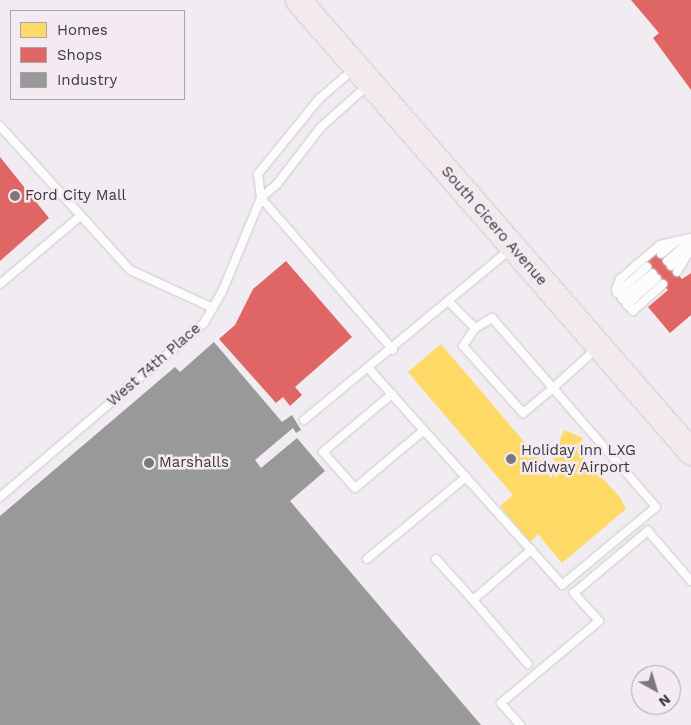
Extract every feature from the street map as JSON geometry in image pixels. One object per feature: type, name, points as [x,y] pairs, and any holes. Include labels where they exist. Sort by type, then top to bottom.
[{"type":"main road","name":"South Cicero Avenue","points":[[298,0],[691,452]]},
{"type":"lane","name":"West 74th Place","points":[[260,198],[258,174],[319,99],[363,75]]},
{"type":"lane","name":"West 74th Place","points":[[0,497],[204,323],[213,308],[260,198],[277,184],[363,75]]},
{"type":"lane","points":[[0,126],[78,218],[130,270],[213,308]]},
{"type":"lane","points":[[260,198],[392,350]]},
{"type":"lane","points":[[0,284],[78,218]]},
{"type":"lane","points":[[669,263],[680,239]]},
{"type":"lane","points":[[625,302],[616,284],[660,245],[680,239],[691,239]]},
{"type":"lane","points":[[669,263],[691,239]]},
{"type":"lane","points":[[304,420],[355,375],[370,370],[513,247]]},
{"type":"lane","points":[[669,263],[691,249]]},
{"type":"lane","points":[[625,302],[655,275],[625,302]]},
{"type":"lane","points":[[449,302],[475,328]]},
{"type":"lane","points":[[370,370],[562,585],[656,507],[553,388],[492,318],[475,328],[463,346],[523,413],[553,388],[599,346]]},
{"type":"lane","points":[[392,394],[323,452],[355,488],[424,430]]},
{"type":"lane","points":[[367,559],[466,477]]},
{"type":"lane","points":[[520,725],[501,703],[599,621],[574,593],[648,530],[691,581]]},
{"type":"lane","points":[[473,600],[531,550]]},
{"type":"lane","points":[[436,559],[528,664]]},
{"type":"building: Homes","name":"Holiday Inn LXG Midway Airport","points":[[441,344],[548,470],[564,430],[583,438],[577,452],[619,496],[626,509],[562,563],[538,534],[530,542],[500,506],[513,495],[408,372]]},
{"type":"building: Shops","points":[[631,0],[691,0],[691,90],[653,38],[659,33]]},
{"type":"building: Shops","name":"Ford City Mall","points":[[0,157],[49,218],[0,261]]},
{"type":"building: Shops","points":[[659,252],[682,279],[691,273],[691,315],[670,333],[648,307],[668,290],[645,264]]},
{"type":"building: Shops","points":[[286,261],[352,337],[295,387],[302,395],[290,406],[283,397],[276,403],[219,339],[235,325],[253,289]]},
{"type":"building: Industry","points":[[214,342],[282,422],[292,415],[301,430],[296,433],[293,428],[255,460],[261,468],[297,438],[325,471],[290,501],[481,725],[0,725],[0,516],[175,367],[180,372]]},
{"type":"place","name":"Ford City Mall","points":[[15,196]]},
{"type":"place","name":"Holiday Inn LXG Midway Airport","points":[[511,459]]},
{"type":"place","name":"Marshalls","points":[[149,463]]}]
